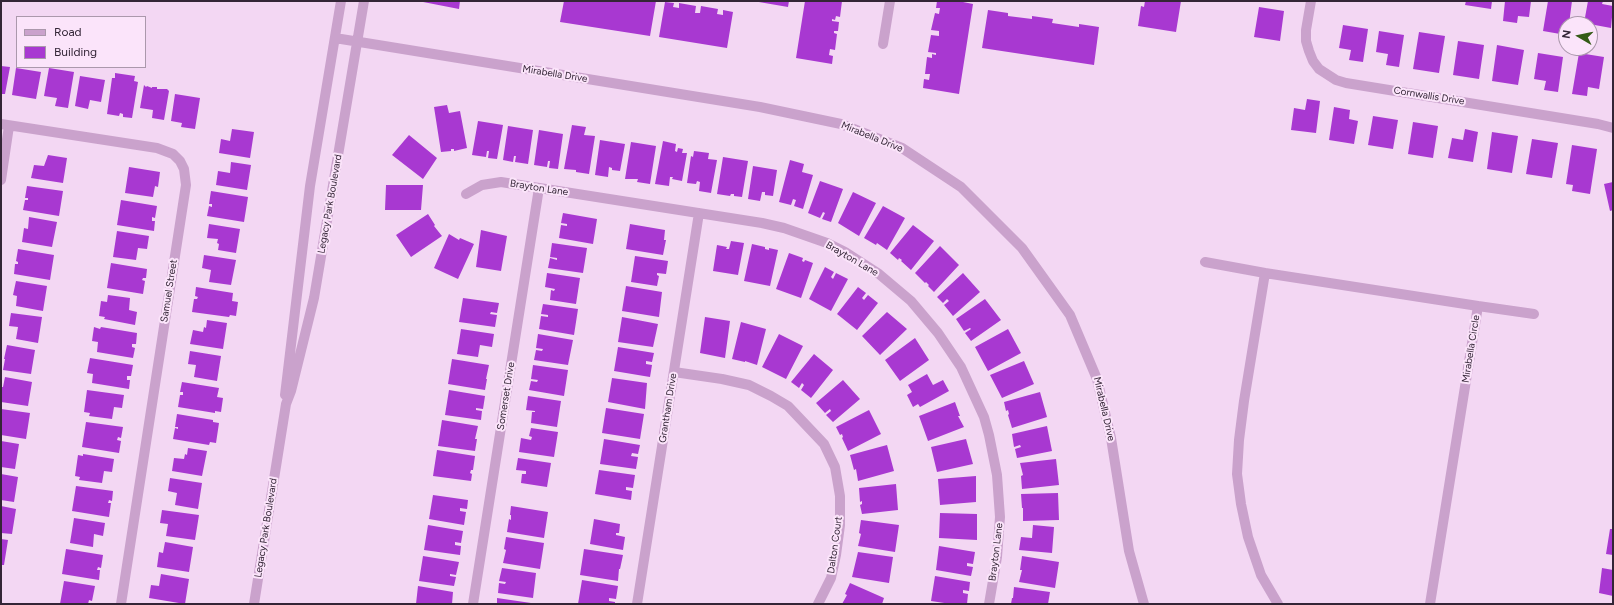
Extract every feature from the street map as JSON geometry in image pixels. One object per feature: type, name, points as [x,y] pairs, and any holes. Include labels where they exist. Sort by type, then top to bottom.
[{"type":"street","name":"Legacy Park Boulevard","points":[[286,404],[285,389],[303,234],[341,1]]},
{"type":"street","name":"Legacy Park Boulevard","points":[[254,604],[286,404],[291,391],[314,298],[364,1]]},
{"type":"street","points":[[883,44],[890,1]]},
{"type":"street","name":"Cornwallis Drive","points":[[1311,1],[1306,30],[1306,41],[1309,51],[1313,61],[1319,69],[1336,80],[1346,83],[1598,124],[1613,128]]},
{"type":"street","name":"Mirabella Drive","points":[[335,38],[760,107],[841,124],[902,148],[961,187],[1022,248],[1070,315],[1098,379],[1111,438],[1129,551],[1144,604]]},
{"type":"street","points":[[1,180],[5,125]]},
{"type":"street","name":"Samuel Street","points":[[5,125],[166,151],[173,154],[180,161],[184,169],[186,186],[121,604]]},
{"type":"street","name":"Brayton Lane","points":[[466,194],[482,185],[491,182],[501,182],[762,223],[784,228],[845,252],[895,286],[911,300],[938,333],[961,367],[984,417],[998,475],[1000,517],[989,604]]},
{"type":"street","name":"Somerset Drive","points":[[473,604],[538,188]]},
{"type":"street","name":"Grantham Drive","points":[[637,604],[699,213]]},
{"type":"street","name":"Mirabella Circle","points":[[1206,262],[1265,273],[1478,306],[1430,604]]},
{"type":"street","points":[[1265,273],[1244,401],[1239,440],[1237,474],[1241,504],[1248,537],[1261,575],[1278,604]]},
{"type":"street","points":[[1478,306],[1534,314]]},
{"type":"street","name":"Dalton Court","points":[[674,372],[722,379],[749,385],[788,406],[824,444],[835,467],[840,496],[840,524],[831,578],[818,604]]},
{"type":"building","points":[[418,1],[460,1],[459,9]]},
{"type":"building","points":[[564,1],[656,1],[650,36],[560,22]]},
{"type":"building","points":[[753,1],[789,1],[788,7]]},
{"type":"building","points":[[805,1],[842,1],[840,17],[836,16],[835,20],[832,19],[832,21],[839,22],[838,31],[834,31],[834,33],[837,34],[835,50],[830,49],[829,55],[833,56],[832,64],[796,58]]},
{"type":"building","points":[[937,1],[958,1],[973,4],[959,94],[923,88],[924,79],[929,80],[930,74],[925,74],[927,57],[932,58],[932,54],[936,55],[936,53],[928,52],[931,35],[939,36],[939,31],[931,30],[935,13],[939,14],[940,8],[936,8]]},
{"type":"building","points":[[1145,1],[1181,1],[1176,32],[1138,26],[1141,6],[1144,7]]},
{"type":"building","points":[[1466,1],[1492,1],[1491,9],[1465,5]]},
{"type":"building","points":[[1505,1],[1531,1],[1529,17],[1518,16],[1517,23],[1503,21]]},
{"type":"building","points":[[1548,1],[1572,1],[1570,16],[1558,16],[1558,34],[1543,31]]},
{"type":"building","points":[[1588,1],[1603,1],[1602,4],[1613,6],[1611,28],[1598,26],[1598,16],[1585,16]]},
{"type":"building","points":[[665,2],[674,3],[673,7],[679,8],[679,3],[696,6],[695,13],[700,13],[701,6],[718,9],[717,14],[723,15],[723,10],[733,12],[727,48],[659,37]]},
{"type":"building","points":[[1259,7],[1284,11],[1280,41],[1254,37]]},
{"type":"building","points":[[988,10],[1008,13],[1008,16],[1032,19],[1032,16],[1053,19],[1052,23],[1079,27],[1079,24],[1099,27],[1094,65],[982,48]]},
{"type":"building","points":[[1343,25],[1368,29],[1363,62],[1349,60],[1351,50],[1339,48]]},
{"type":"building","points":[[1379,31],[1404,35],[1399,67],[1386,65],[1388,54],[1376,52]]},
{"type":"building","points":[[1419,32],[1445,36],[1439,73],[1413,69]]},
{"type":"building","points":[[1458,41],[1484,45],[1479,79],[1453,75]]},
{"type":"building","points":[[1497,45],[1524,50],[1518,85],[1492,81]]},
{"type":"building","points":[[1538,53],[1563,57],[1558,92],[1544,90],[1546,81],[1534,79]]},
{"type":"building","points":[[1578,56],[1604,57],[1599,89],[1588,87],[1587,96],[1572,94]]},
{"type":"building","points":[[1,66],[10,67],[5,94],[1,94]]},
{"type":"building","points":[[16,68],[41,72],[36,99],[12,95]]},
{"type":"building","points":[[49,68],[74,72],[68,108],[55,106],[57,98],[44,96]]},
{"type":"building","points":[[115,73],[135,76],[134,81],[138,82],[132,118],[123,117],[123,114],[120,113],[119,116],[107,114],[112,78],[115,78]]},
{"type":"building","points":[[80,76],[105,80],[101,102],[90,100],[88,109],[75,106]]},
{"type":"building","points":[[144,85],[152,88],[157,87],[157,89],[167,89],[169,91],[164,120],[152,118],[153,110],[140,108]]},
{"type":"building","points":[[175,94],[200,98],[195,129],[181,127],[182,123],[171,121]]},
{"type":"building","points":[[1307,99],[1320,101],[1316,133],[1291,130],[1294,108],[1305,110]]},
{"type":"building","points":[[447,105],[449,113],[460,111],[467,148],[454,151],[454,149],[451,149],[451,151],[441,152],[434,107]]},
{"type":"building","points":[[1334,107],[1350,110],[1349,119],[1358,121],[1354,144],[1329,140]]},
{"type":"building","points":[[1373,116],[1398,120],[1393,149],[1368,145]]},
{"type":"building","points":[[478,121],[503,125],[497,159],[488,158],[489,151],[487,151],[486,157],[472,155]]},
{"type":"building","points":[[1413,122],[1438,126],[1433,158],[1408,154]]},
{"type":"building","points":[[572,125],[586,127],[584,135],[595,136],[589,174],[576,172],[576,170],[564,169]]},
{"type":"building","points":[[508,126],[533,130],[528,164],[515,162],[516,156],[514,156],[513,162],[503,160]]},
{"type":"building","points":[[232,129],[254,132],[250,158],[219,153],[221,139],[230,141]]},
{"type":"building","points":[[1465,129],[1478,132],[1473,162],[1448,158],[1452,138],[1463,140]]},
{"type":"building","points":[[539,130],[563,134],[558,169],[549,168],[550,161],[548,161],[547,167],[534,165]]},
{"type":"building","points":[[1492,132],[1518,136],[1512,173],[1487,169]]},
{"type":"building","points":[[409,135],[437,158],[423,179],[392,155]]},
{"type":"building","points":[[1532,139],[1558,143],[1552,178],[1526,174]]},
{"type":"building","points":[[600,140],[625,144],[620,171],[612,170],[612,168],[609,167],[608,177],[595,175]]},
{"type":"building","points":[[663,141],[676,144],[675,151],[677,152],[678,148],[683,149],[682,153],[687,153],[682,181],[672,179],[673,177],[670,177],[669,186],[655,184]]},
{"type":"building","points":[[631,142],[656,146],[650,184],[637,182],[638,179],[625,179]]},
{"type":"building","points":[[1572,145],[1597,149],[1590,194],[1572,191],[1573,185],[1566,184]]},
{"type":"building","points":[[694,151],[709,153],[708,159],[717,160],[711,193],[699,191],[700,182],[697,181],[696,184],[687,183],[691,156],[693,157]]},
{"type":"building","points":[[48,155],[67,158],[63,183],[31,178],[34,165],[44,166]]},
{"type":"building","points":[[723,157],[748,161],[742,197],[734,196],[734,194],[731,194],[730,196],[717,194]]},
{"type":"building","points":[[790,160],[804,164],[802,172],[813,175],[803,209],[794,206],[796,200],[793,199],[791,205],[779,202]]},
{"type":"building","points":[[231,162],[251,165],[247,190],[216,185],[218,171],[230,173]]},
{"type":"building","points":[[753,166],[777,170],[773,196],[765,195],[765,192],[762,192],[760,201],[748,199]]},
{"type":"building","points":[[129,167],[160,172],[158,187],[155,186],[153,197],[125,193]]},
{"type":"building","points":[[820,181],[843,189],[831,222],[822,219],[825,213],[823,212],[820,218],[808,213]]},
{"type":"building","points":[[1613,182],[1613,210],[1610,211],[1604,184]]},
{"type":"building","points":[[386,185],[423,185],[421,210],[385,210]]},
{"type":"building","points":[[27,186],[63,191],[59,216],[23,210],[25,200],[28,200],[28,198],[25,198]]},
{"type":"building","points":[[211,191],[248,197],[244,222],[207,216],[209,206],[212,207],[212,204],[209,204]]},
{"type":"building","points":[[853,192],[876,203],[859,236],[838,223]]},
{"type":"building","points":[[121,200],[157,206],[155,218],[152,217],[152,221],[155,221],[154,231],[117,225]]},
{"type":"building","points":[[883,206],[905,218],[887,250],[877,243],[876,245],[864,238]]},
{"type":"building","points":[[563,213],[597,219],[593,244],[559,238],[561,225],[567,226],[567,224],[561,223]]},
{"type":"building","points":[[428,214],[435,225],[434,226],[442,236],[411,257],[396,235]]},
{"type":"building","points":[[29,217],[57,222],[52,247],[22,242],[24,228],[28,229]]},
{"type":"building","points":[[209,224],[240,229],[236,253],[218,250],[218,239],[207,238]]},
{"type":"building","points":[[630,224],[665,230],[664,240],[666,240],[663,255],[626,249]]},
{"type":"building","points":[[913,225],[934,241],[911,270],[901,261],[902,260],[899,258],[898,260],[890,253]]},
{"type":"building","points":[[481,230],[507,236],[501,271],[476,267]]},
{"type":"building","points":[[117,231],[149,236],[147,249],[138,248],[136,260],[113,257]]},
{"type":"building","points":[[449,234],[459,240],[460,238],[474,244],[458,279],[434,268]]},
{"type":"building","points":[[731,241],[744,243],[738,275],[713,271],[717,245],[727,247],[726,249],[729,249]]},
{"type":"building","points":[[552,243],[587,248],[583,273],[548,268],[550,258],[557,260],[557,258],[550,257]]},
{"type":"building","points":[[752,244],[765,247],[765,249],[769,250],[769,248],[778,250],[770,286],[744,281]]},
{"type":"building","points":[[940,246],[959,265],[934,292],[926,282],[925,283],[915,273]]},
{"type":"building","points":[[18,249],[54,255],[50,280],[14,274],[15,264],[18,264],[16,261]]},
{"type":"building","points":[[789,253],[803,258],[802,261],[804,262],[805,260],[813,263],[801,298],[776,289]]},
{"type":"building","points":[[204,255],[236,260],[231,285],[209,282],[211,270],[202,268]]},
{"type":"building","points":[[635,256],[668,261],[666,274],[657,273],[659,276],[657,286],[631,282]]},
{"type":"building","points":[[111,263],[147,269],[146,278],[143,278],[142,280],[145,281],[143,294],[107,288]]},
{"type":"building","points":[[825,267],[834,272],[831,277],[833,279],[836,273],[848,279],[831,311],[809,299]]},
{"type":"building","points":[[547,273],[580,278],[576,304],[550,300],[551,290],[554,291],[555,289],[545,287]]},
{"type":"building","points":[[963,273],[980,292],[953,316],[944,305],[949,301],[947,299],[943,303],[937,297]]},
{"type":"building","points":[[16,281],[47,286],[43,311],[16,306],[17,296],[13,295]]},
{"type":"building","points":[[626,286],[662,292],[659,317],[622,311]]},
{"type":"building","points":[[196,287],[233,293],[232,301],[238,302],[236,316],[230,315],[229,317],[192,312],[194,299],[197,299],[198,297],[195,296]]},
{"type":"building","points":[[858,287],[866,293],[862,298],[864,300],[868,295],[878,303],[857,330],[837,314]]},
{"type":"building","points":[[108,295],[130,298],[129,310],[137,312],[135,325],[104,319],[105,317],[99,316],[101,301],[107,302]]},
{"type":"building","points":[[463,298],[499,303],[497,313],[491,312],[490,314],[497,315],[495,327],[459,322]]},
{"type":"building","points":[[985,299],[1001,320],[971,341],[965,333],[971,329],[970,328],[964,331],[956,319]]},
{"type":"building","points":[[543,304],[578,309],[574,335],[539,329],[541,316],[548,317],[548,315],[541,314]]},
{"type":"building","points":[[887,312],[907,329],[880,355],[862,336]]},
{"type":"building","points":[[11,313],[42,317],[38,343],[16,339],[18,327],[9,326]]},
{"type":"building","points":[[622,317],[658,324],[653,347],[618,342]]},
{"type":"building","points":[[705,317],[730,321],[725,358],[700,353]]},
{"type":"building","points":[[207,320],[227,323],[223,349],[190,344],[193,330],[203,332],[204,327],[206,328]]},
{"type":"building","points":[[741,322],[766,329],[757,365],[732,359]]},
{"type":"building","points":[[94,327],[137,333],[136,344],[132,344],[132,347],[135,348],[133,358],[97,352],[98,342],[92,341]]},
{"type":"building","points":[[461,329],[494,334],[492,347],[480,345],[478,357],[457,354]]},
{"type":"building","points":[[1008,329],[1021,353],[988,371],[975,347]]},
{"type":"building","points":[[538,334],[573,340],[568,365],[534,360],[536,350],[542,351],[543,349],[536,348]]},
{"type":"building","points":[[779,334],[803,346],[786,379],[762,367]]},
{"type":"building","points":[[915,338],[929,360],[900,381],[885,360]]},
{"type":"building","points":[[7,345],[35,350],[31,374],[3,370]]},
{"type":"building","points":[[618,347],[654,353],[652,362],[646,361],[646,364],[652,365],[650,377],[614,371]]},
{"type":"building","points":[[190,351],[221,356],[217,381],[194,377],[196,365],[188,364]]},
{"type":"building","points":[[814,354],[833,370],[811,398],[801,390],[804,385],[802,383],[799,388],[791,382]]},
{"type":"building","points":[[90,358],[133,365],[131,376],[127,376],[127,380],[130,380],[129,389],[92,383],[93,374],[87,373]]},
{"type":"building","points":[[452,359],[489,365],[485,390],[448,384]]},
{"type":"building","points":[[1024,361],[1034,384],[1002,398],[990,375]]},
{"type":"building","points":[[533,365],[568,370],[564,396],[529,390],[531,381],[537,382],[538,380],[531,379]]},
{"type":"building","points":[[927,374],[933,385],[943,380],[949,391],[920,407],[918,404],[913,407],[907,395],[912,392],[908,385]]},
{"type":"building","points":[[5,377],[32,382],[28,406],[1,402],[1,387],[3,387]]},
{"type":"building","points":[[612,378],[647,383],[645,409],[608,402]]},
{"type":"building","points":[[843,380],[860,399],[833,422],[826,415],[831,411],[830,409],[825,413],[816,403]]},
{"type":"building","points":[[182,382],[219,388],[217,397],[223,398],[221,412],[215,411],[215,413],[178,407],[180,395],[183,395],[183,392],[180,392]]},
{"type":"building","points":[[87,390],[124,395],[122,408],[114,407],[112,419],[89,416],[90,413],[84,412]]},
{"type":"building","points":[[449,390],[485,396],[483,409],[476,408],[476,410],[482,411],[481,420],[445,415]]},
{"type":"building","points":[[1040,392],[1047,417],[1012,428],[1008,410],[1006,411],[1004,402]]},
{"type":"building","points":[[528,396],[561,401],[557,427],[531,423],[532,412],[535,411],[526,410]]},
{"type":"building","points":[[955,402],[960,416],[958,416],[964,427],[928,441],[919,416]]},
{"type":"building","points":[[606,408],[644,414],[640,439],[602,433]]},
{"type":"building","points":[[1,409],[30,413],[26,439],[1,435]]},
{"type":"building","points":[[869,410],[881,434],[848,451],[842,438],[842,434],[840,435],[836,427]]},
{"type":"building","points":[[177,414],[213,420],[213,422],[219,423],[216,443],[210,442],[209,445],[173,439],[175,428],[178,429],[178,427],[175,427]]},
{"type":"building","points":[[442,420],[478,426],[475,439],[477,439],[475,451],[438,446]]},
{"type":"building","points":[[86,422],[123,427],[121,438],[118,437],[117,440],[121,441],[119,453],[82,447]]},
{"type":"building","points":[[1047,426],[1052,451],[1017,458],[1015,449],[1021,447],[1020,445],[1014,447],[1012,434]]},
{"type":"building","points":[[531,428],[558,432],[554,457],[519,452],[521,438],[531,440],[532,437],[529,436]]},
{"type":"building","points":[[604,439],[640,445],[638,454],[632,453],[631,456],[638,457],[636,469],[600,464]]},
{"type":"building","points":[[966,439],[973,464],[937,472],[931,447]]},
{"type":"building","points":[[1,441],[19,444],[15,469],[1,467]]},
{"type":"building","points":[[887,445],[894,471],[858,481],[856,469],[854,470],[850,455]]},
{"type":"building","points":[[188,448],[207,451],[202,476],[172,471],[174,458],[184,459],[185,454],[187,455]]},
{"type":"building","points":[[437,450],[475,456],[473,470],[471,470],[470,473],[472,474],[471,481],[433,476]]},
{"type":"building","points":[[83,454],[114,459],[112,472],[104,471],[102,483],[79,480],[80,477],[75,476],[78,455],[83,456]]},
{"type":"building","points":[[518,458],[551,463],[547,487],[521,483],[522,474],[526,474],[526,471],[516,470]]},
{"type":"building","points":[[1056,459],[1059,485],[1022,489],[1021,476],[1023,475],[1020,463]]},
{"type":"building","points":[[599,470],[635,475],[633,488],[626,487],[626,490],[632,491],[631,500],[595,494]]},
{"type":"building","points":[[1,474],[18,477],[14,502],[1,500]]},
{"type":"building","points":[[976,476],[976,502],[940,505],[938,479]]},
{"type":"building","points":[[170,478],[202,483],[198,509],[175,505],[177,493],[168,491]]},
{"type":"building","points":[[896,484],[898,510],[862,514],[860,505],[862,504],[862,501],[860,502],[859,488]]},
{"type":"building","points":[[76,486],[113,491],[112,501],[109,500],[108,503],[111,503],[109,517],[72,511]]},
{"type":"building","points":[[1058,493],[1059,520],[1023,521],[1021,494]]},
{"type":"building","points":[[433,495],[468,500],[467,509],[460,508],[460,511],[466,512],[464,525],[429,519]]},
{"type":"building","points":[[1,506],[16,509],[12,534],[1,533]]},
{"type":"building","points":[[511,506],[548,512],[544,538],[507,532],[509,519],[511,520]]},
{"type":"building","points":[[162,510],[199,515],[195,540],[166,536],[168,524],[160,523]]},
{"type":"building","points":[[940,513],[977,514],[977,540],[939,538]]},
{"type":"building","points":[[74,518],[105,523],[103,536],[94,534],[93,547],[70,543]]},
{"type":"building","points":[[594,519],[620,524],[619,533],[616,533],[616,535],[625,537],[623,550],[590,544]]},
{"type":"building","points":[[861,520],[899,525],[895,552],[858,546],[861,534],[859,533]]},
{"type":"building","points":[[428,525],[463,531],[461,543],[455,542],[455,545],[461,546],[460,555],[424,550]]},
{"type":"building","points":[[1033,525],[1054,527],[1052,553],[1019,550],[1021,537],[1032,538]]},
{"type":"building","points":[[1610,529],[1613,529],[1613,555],[1606,554]]},
{"type":"building","points":[[506,537],[544,543],[540,569],[503,563],[506,550],[504,549]]},
{"type":"building","points":[[1,539],[8,540],[4,565],[1,565]]},
{"type":"building","points":[[165,542],[193,547],[189,572],[157,567],[159,552],[163,553]]},
{"type":"building","points":[[939,546],[975,552],[973,564],[967,563],[967,566],[973,567],[971,576],[936,570]]},
{"type":"building","points":[[66,549],[103,555],[101,568],[98,567],[97,570],[100,570],[99,580],[62,574]]},
{"type":"building","points":[[584,549],[623,555],[619,569],[618,581],[580,575]]},
{"type":"building","points":[[858,552],[893,557],[889,583],[852,577]]},
{"type":"building","points":[[423,556],[459,562],[456,575],[450,574],[450,576],[456,577],[454,586],[419,581]]},
{"type":"building","points":[[1022,556],[1059,562],[1055,588],[1019,582],[1022,570],[1020,570]]},
{"type":"building","points":[[502,568],[536,573],[533,598],[498,593],[499,583],[505,584],[506,582],[499,581]]},
{"type":"building","points":[[1602,568],[1613,570],[1613,596],[1599,593]]},
{"type":"building","points":[[161,574],[189,579],[185,604],[149,598],[151,585],[159,586]]},
{"type":"building","points":[[935,576],[970,582],[969,591],[963,590],[963,593],[968,594],[967,604],[951,604],[931,601]]},
{"type":"building","points":[[582,580],[618,586],[616,599],[609,598],[609,601],[615,602],[615,604],[578,604]]},
{"type":"building","points":[[64,581],[95,586],[92,601],[89,600],[88,604],[60,604]]},
{"type":"building","points":[[850,583],[884,598],[882,604],[842,604],[847,595],[845,594]]},
{"type":"building","points":[[418,586],[453,592],[452,604],[416,604]]},
{"type":"building","points":[[1014,587],[1050,592],[1048,604],[1011,604]]},
{"type":"building","points":[[497,598],[531,603],[531,604],[497,604]]}]
